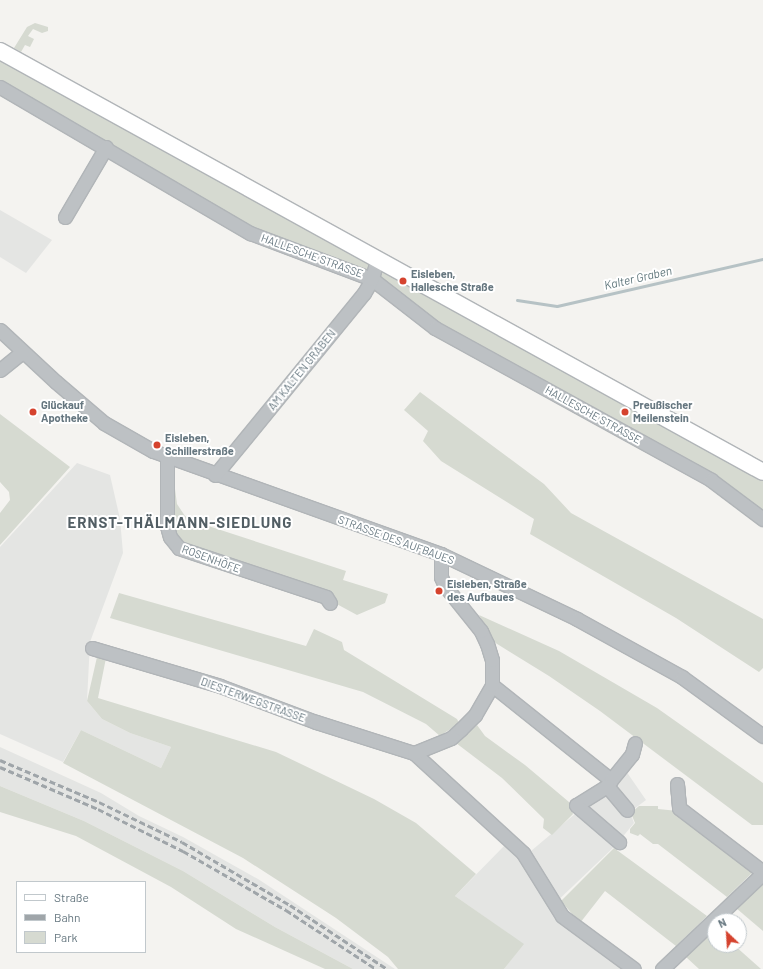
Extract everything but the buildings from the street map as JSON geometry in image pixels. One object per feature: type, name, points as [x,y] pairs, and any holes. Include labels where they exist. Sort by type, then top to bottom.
[{"type":"main road","name":"HALLESCHE STRASSE","points":[[0,51],[763,472]]},
{"type":"street","name":"HALLESCHE STRASSE","points":[[0,86],[250,233],[372,279],[436,328],[711,480],[763,520]]},
{"type":"street","points":[[65,217],[106,147]]},
{"type":"street","name":"AM KALTEN GRABEN","points":[[215,475],[364,293],[372,279],[377,258]]},
{"type":"street","name":"STRASSE DES AUFBAUES","points":[[0,330],[22,352],[104,423],[139,444],[167,457],[215,475],[441,554],[577,619],[682,677],[763,736]]},
{"type":"street","points":[[0,370],[22,352]]},
{"type":"street","name":"ROSENHÖFE","points":[[167,457],[167,526],[170,537],[179,548],[326,597],[330,603]]},
{"type":"street","points":[[414,753],[451,738],[461,730],[475,715],[492,685],[492,660],[487,644],[481,631],[446,586],[441,577],[441,554]]},
{"type":"street","name":"DIESTERWEGSTRASSE","points":[[92,648],[220,686],[316,722],[414,753],[523,853],[562,916],[634,969]]},
{"type":"street","points":[[492,685],[609,783],[627,810]]},
{"type":"street","points":[[619,842],[576,805],[609,783],[632,754],[635,743]]},
{"type":"street","points":[[662,969],[763,873],[679,808],[678,784]]},
{"type":"shaded area","points":[[0,210],[52,240],[26,273],[0,257]]},
{"type":"shaded area","points":[[77,463],[110,475],[120,519],[123,553],[90,642],[87,701],[102,719],[130,733],[171,747],[161,768],[81,730],[63,762],[0,734],[0,547]]},
{"type":"shaded area","points":[[0,747],[101,793],[139,816],[183,837],[258,879],[395,969],[353,969],[275,927],[183,871],[84,821],[0,786]]},
{"type":"shaded area","points":[[626,771],[646,800],[630,812],[634,823],[616,845],[551,907],[624,969],[504,969],[523,944],[455,896],[505,845],[531,851]]},
{"type":"green space","points":[[35,23],[48,27],[48,31],[42,33],[33,29],[28,36],[34,39],[30,47],[25,45],[21,52],[14,48],[27,27]]},
{"type":"green space","points":[[0,57],[763,479],[763,514],[428,318],[380,281],[250,226],[0,81]]},
{"type":"green space","points":[[420,392],[544,484],[571,513],[763,619],[763,668],[759,672],[676,618],[530,534],[534,519],[441,461],[423,441],[428,431],[404,410]]},
{"type":"green space","points":[[0,414],[70,467],[0,545],[0,513],[10,500],[9,492],[0,482]]},
{"type":"green space","points":[[171,489],[175,489],[177,504],[185,516],[196,522],[346,571],[343,580],[388,594],[385,603],[357,615],[333,602],[179,541],[173,531]]},
{"type":"green space","points":[[119,593],[306,646],[314,629],[342,642],[344,650],[457,719],[459,723],[440,736],[426,724],[363,692],[110,618]]},
{"type":"green space","points":[[479,615],[559,651],[657,708],[763,783],[763,825],[752,825],[600,711],[549,676],[494,642]]},
{"type":"green space","points":[[97,657],[106,658],[98,698],[276,752],[374,799],[416,823],[476,874],[455,896],[524,944],[504,969],[398,969],[388,957],[336,918],[243,858],[63,763],[81,730],[161,768],[171,747],[130,733],[102,719],[87,701]]},
{"type":"green space","points":[[477,725],[485,736],[525,765],[569,802],[573,814],[552,835],[543,828],[544,819],[502,778],[456,743]]},
{"type":"green space","points":[[0,786],[84,821],[183,871],[275,927],[353,969],[325,969],[236,929],[171,887],[76,836],[0,812]]},
{"type":"green space","points":[[639,806],[658,806],[658,809],[678,811],[754,871],[727,897],[658,844],[653,844],[640,834],[638,836],[630,833],[630,829],[635,823],[631,813]]},
{"type":"green space","points":[[614,848],[707,916],[676,946],[605,891],[580,923],[561,901]]},
{"type":"green space","points":[[763,882],[763,931],[747,917],[747,913],[742,913],[736,908]]},
{"type":"green space","points":[[707,937],[707,953],[743,953],[761,969],[699,969],[686,957]]},
{"type":"waterway","name":"Kalter Graben","points":[[517,300],[557,306],[763,259]]},
{"type":"railway","points":[[0,760],[99,802],[182,842],[290,905],[387,969]]},
{"type":"railway","points":[[0,767],[98,809],[183,851],[286,910],[376,969]]},
{"type":"place","name":"Eisleben, Hallesche Straße","points":[[403,281]]},
{"type":"place","name":"Glückauf Apotheke","points":[[33,412]]},
{"type":"place","name":"Preußischer Meilenstein","points":[[625,412]]},
{"type":"place","name":"Eisleben, Schillerstraße","points":[[157,445]]},
{"type":"place","name":"Eisleben, Straße des Aufbaues","points":[[439,591]]},
{"type":"district","name":"ERNST-THÄLMANN-SIEDLUNG","points":[[180,523]]}]
